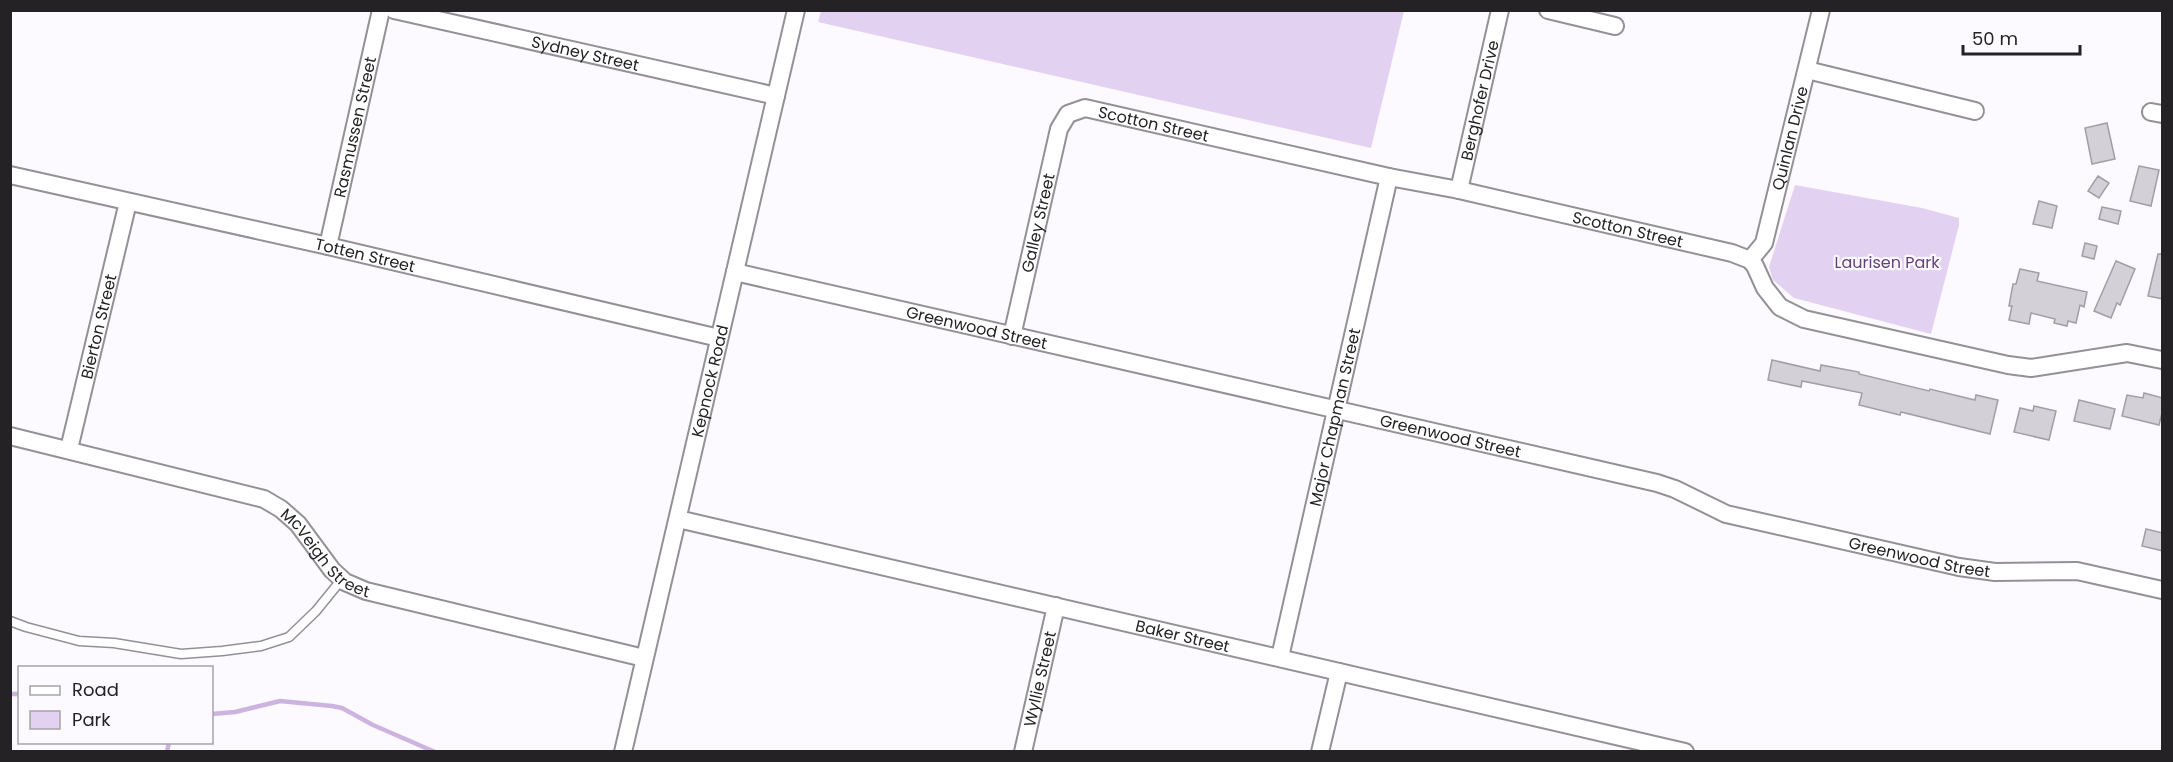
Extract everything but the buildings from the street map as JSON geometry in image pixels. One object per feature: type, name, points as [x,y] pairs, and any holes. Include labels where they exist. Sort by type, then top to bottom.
[{"type":"street","name":"Rasmussen Street","points":[[328,246],[381,10]]},
{"type":"street","name":"Sydney Street","points":[[394,10],[776,96]]},
{"type":"street","name":"Kepnock Road","points":[[623,752],[796,10]]},
{"type":"street","name":"Berghofer Drive","points":[[1459,190],[1500,10]]},
{"type":"street","points":[[1548,10],[1615,26]]},
{"type":"street","name":"Quinlan Drive","points":[[1750,260],[1764,243],[1821,10]]},
{"type":"street","points":[[1807,70],[1975,111]]},
{"type":"street","name":"Scotton Street","points":[[1068,114],[1076,110],[1094,110],[1389,177],[1459,190],[1732,253],[1750,260]]},
{"type":"street","name":"Galley Street","points":[[1012,336],[1059,129],[1068,114]]},
{"type":"street","name":"Totten Street","points":[[10,175],[328,246],[719,339]]},
{"type":"street","name":"Major Chapman Street","points":[[1280,657],[1389,177]]},
{"type":"street","name":"Bierton Street","points":[[69,449],[128,202]]},
{"type":"street","points":[[1750,260],[1771,298],[1780,307],[1804,319],[2008,365],[2031,368],[2127,353],[2163,360]]},
{"type":"street","name":"Greenwood Street","points":[[735,272],[1657,483],[1675,489],[1726,514],[1959,567],[1995,572],[2077,572],[2163,590]]},
{"type":"street","name":"McVeigh Street","points":[[10,436],[264,499],[281,509],[298,524],[332,570],[342,579],[366,591],[644,658]]},
{"type":"street","name":"Baker Street","points":[[678,519],[1685,752]]},
{"type":"street","name":"Wyllie Street","points":[[1023,752],[1056,606]]},
{"type":"street","points":[[1320,752],[1338,672]]},
{"type":"lane","points":[[10,621],[79,641],[114,643],[181,654],[222,651],[261,646],[289,637],[316,611],[342,579]]},
{"type":"green space","points":[[1404,10],[1371,148],[818,22],[821,11]]},
{"type":"green space","name":"Laurisen Park","points":[[1795,185],[1922,208],[1959,218],[1931,334],[1794,298],[1773,280],[1769,267]]},
{"type":"waterway","points":[[10,694],[18,694]]},
{"type":"waterway","points":[[213,714],[235,712],[280,701],[332,706],[342,708],[373,725],[435,752]]},
{"type":"waterway","points":[[167,752],[169,744]]}]
